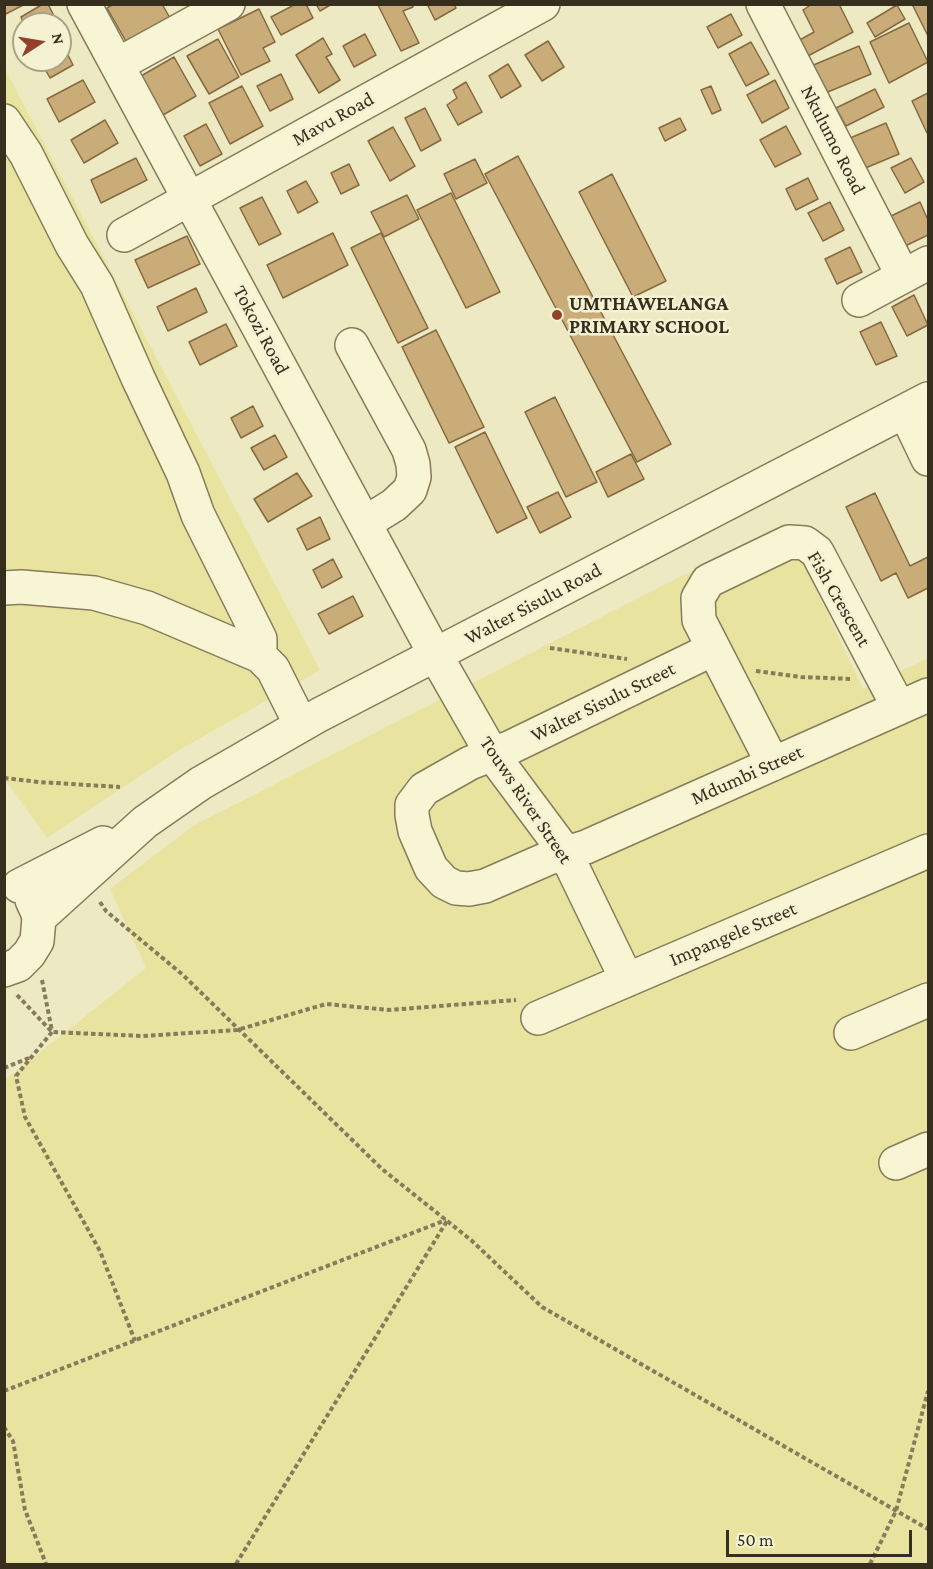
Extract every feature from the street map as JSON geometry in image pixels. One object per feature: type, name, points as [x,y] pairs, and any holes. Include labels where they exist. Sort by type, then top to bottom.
[{"type":"street","name":"Tokozi Road","points":[[84,4],[436,656]]},
{"type":"street","points":[[117,65],[228,4]]},
{"type":"street","name":"Mavu Road","points":[[124,235],[543,4]]},
{"type":"street","name":"Nkulumo Road","points":[[764,4],[916,270]]},
{"type":"street","points":[[4,121],[26,154],[72,245],[97,285],[183,472],[198,515],[260,639],[260,656]]},
{"type":"street","points":[[859,300],[916,270]]},
{"type":"street","points":[[352,345],[409,450],[414,477],[410,490],[393,505],[365,523]]},
{"type":"street","points":[[917,405],[928,459]]},
{"type":"street","name":"Walter Sisulu Road","points":[[39,918],[145,822],[201,783],[301,725],[917,405]]},
{"type":"street","name":"Fish Crescent","points":[[773,764],[699,620],[698,598],[708,580],[789,542],[805,543],[817,552],[892,694]]},
{"type":"street","points":[[4,588],[21,587],[94,593],[147,608],[260,656],[273,669],[301,725]]},
{"type":"street","name":"Touws River Street","points":[[436,656],[492,754],[565,852],[627,980]]},
{"type":"street","name":"Walter Sisulu Street","points":[[565,852],[484,886],[469,889],[456,888],[444,882],[431,868],[416,831],[412,805],[424,789],[470,763],[718,658]]},
{"type":"street","name":"Mdumbi Street","points":[[565,852],[586,846],[773,764],[892,694],[928,695]]},
{"type":"street","name":"Walter Sisulu Road","points":[[12,883],[145,822]]},
{"type":"street","name":"Impangele Street","points":[[538,1018],[928,851]]},
{"type":"street","points":[[12,883],[30,897],[39,918],[37,941],[16,972]]},
{"type":"street","points":[[851,1033],[928,1000]]},
{"type":"street","points":[[896,1163],[928,1149]]},
{"type":"path","points":[[550,648],[632,660]]},
{"type":"path","points":[[718,658],[892,694]]},
{"type":"path","points":[[4,778],[39,783],[120,787]]},
{"type":"path","points":[[94,893],[106,911],[183,975],[382,1169],[471,1240],[542,1307],[928,1529]]},
{"type":"path","points":[[52,1032],[44,982],[16,972],[20,999],[52,1032],[143,1036],[237,1030],[326,1004],[389,1010],[515,999],[538,1018]]},
{"type":"path","points":[[52,1032],[16,1076],[25,1117],[100,1251],[135,1341]]},
{"type":"path","points":[[4,1068],[30,1057]]},
{"type":"path","points":[[4,1391],[447,1220]]},
{"type":"path","points":[[236,1564],[447,1220]]},
{"type":"path","points":[[870,1564],[896,1511],[928,1391]]},
{"type":"path","points":[[4,1427],[13,1441],[25,1510],[46,1564]]},
{"type":"sand","points":[[4,67],[320,670],[181,749],[47,838],[5,779]]},
{"type":"sand","points":[[785,523],[863,689],[928,658],[928,1564],[5,1564],[5,1080],[146,968],[110,889],[193,826]]},
{"type":"building","points":[[4,4],[25,4],[4,15]]},
{"type":"building","points":[[43,4],[48,4],[52,12],[29,12]]},
{"type":"building","points":[[114,4],[162,4],[170,18],[127,43],[107,8]]},
{"type":"building","points":[[296,4],[306,4],[313,18],[281,35],[271,17]]},
{"type":"building","points":[[316,4],[332,4],[320,11]]},
{"type":"building","points":[[412,4],[413,7],[403,11],[419,43],[401,51],[378,5]]},
{"type":"building","points":[[427,4],[454,4],[456,8],[435,20]]},
{"type":"building","points":[[812,4],[839,4],[853,32],[806,57],[798,41],[814,32],[803,10]]},
{"type":"building","points":[[912,4],[928,4],[928,36]]},
{"type":"building","points":[[897,5],[905,19],[875,37],[867,23]]},
{"type":"building","points":[[259,9],[275,42],[263,48],[270,61],[241,75],[218,29]]},
{"type":"building","points":[[731,14],[742,35],[718,48],[707,27]]},
{"type":"building","points":[[909,23],[928,62],[889,83],[870,42]]},
{"type":"building","points":[[365,34],[376,55],[354,67],[343,46]]},
{"type":"building","points":[[323,38],[332,54],[326,57],[340,80],[319,93],[296,55]]},
{"type":"building","points":[[218,39],[239,77],[209,94],[187,56]]},
{"type":"building","points":[[548,41],[564,67],[542,81],[525,55]]},
{"type":"building","points":[[751,42],[769,74],[746,86],[729,54]]},
{"type":"building","points":[[859,46],[871,74],[823,94],[811,66]]},
{"type":"building","points":[[174,57],[196,96],[163,115],[141,76]]},
{"type":"building","points":[[508,64],[521,86],[501,98],[489,76]]},
{"type":"building","points":[[47,72],[61,72],[50,78]]},
{"type":"building","points":[[281,74],[293,99],[270,111],[257,86]]},
{"type":"building","points":[[83,80],[95,102],[59,122],[47,99]]},
{"type":"building","points":[[775,80],[789,108],[762,123],[747,95]]},
{"type":"building","points":[[466,82],[482,112],[458,125],[447,105],[457,98],[453,90]]},
{"type":"building","points":[[242,86],[263,126],[230,144],[209,103]]},
{"type":"building","points":[[711,86],[721,110],[712,114],[701,90]]},
{"type":"building","points":[[875,89],[884,107],[846,126],[836,108]]},
{"type":"building","points":[[928,93],[928,132],[927,133],[912,101]]},
{"type":"building","points":[[425,108],[441,140],[421,151],[405,118]]},
{"type":"building","points":[[680,118],[686,130],[665,141],[659,128]]},
{"type":"building","points":[[105,120],[118,143],[84,163],[71,140]]},
{"type":"building","points":[[886,123],[899,154],[863,169],[850,138]]},
{"type":"building","points":[[206,124],[222,154],[200,166],[184,136]]},
{"type":"building","points":[[786,126],[801,154],[775,167],[760,140]]},
{"type":"building","points":[[393,127],[415,166],[390,181],[368,141]]},
{"type":"building","points":[[518,156],[671,444],[637,462],[485,174]]},
{"type":"building","points":[[136,158],[147,180],[101,203],[91,180]]},
{"type":"building","points":[[911,158],[924,182],[905,193],[891,168]]},
{"type":"building","points":[[475,159],[487,183],[456,199],[444,174]]},
{"type":"building","points":[[349,164],[359,185],[341,194],[331,173]]},
{"type":"building","points":[[612,174],[666,281],[633,297],[579,192]]},
{"type":"building","points":[[808,178],[818,199],[796,210],[786,189]]},
{"type":"building","points":[[306,181],[318,202],[298,213],[287,191]]},
{"type":"building","points":[[451,193],[500,292],[466,308],[417,210]]},
{"type":"building","points":[[407,195],[419,219],[384,237],[371,212]]},
{"type":"building","points":[[262,197],[281,234],[259,245],[240,208]]},
{"type":"building","points":[[830,202],[844,230],[823,241],[808,213]]},
{"type":"building","points":[[920,202],[928,220],[928,235],[901,248],[887,218]]},
{"type":"building","points":[[333,233],[348,265],[283,298],[267,265]]},
{"type":"building","points":[[381,233],[428,328],[398,343],[351,248]]},
{"type":"building","points":[[187,236],[200,264],[148,288],[135,260]]},
{"type":"building","points":[[850,247],[862,272],[837,284],[825,259]]},
{"type":"building","points":[[196,288],[207,312],[168,331],[157,307]]},
{"type":"building","points":[[914,295],[928,325],[907,336],[892,307]]},
{"type":"building","points":[[881,322],[897,356],[876,365],[860,332]]},
{"type":"building","points":[[226,324],[237,346],[200,365],[189,342]]},
{"type":"building","points":[[436,330],[484,427],[449,443],[402,347]]},
{"type":"building","points":[[555,397],[597,482],[566,497],[525,412]]},
{"type":"building","points":[[253,406],[263,426],[241,438],[231,418]]},
{"type":"building","points":[[485,432],[527,518],[497,533],[455,447]]},
{"type":"building","points":[[275,435],[287,457],[264,470],[251,448]]},
{"type":"building","points":[[631,454],[644,479],[608,497],[596,472]]},
{"type":"building","points":[[297,473],[312,496],[268,522],[254,499]]},
{"type":"building","points":[[558,492],[571,517],[540,533],[527,507]]},
{"type":"building","points":[[875,493],[910,566],[928,557],[928,588],[908,598],[896,573],[881,581],[846,507]]},
{"type":"building","points":[[320,517],[330,539],[307,550],[297,529]]},
{"type":"building","points":[[333,559],[342,577],[322,588],[313,570]]},
{"type":"building","points":[[353,596],[363,616],[329,634],[318,614]]},
{"type":"place","name":"UMTHAWELANGA PRIMARY SCHOOL","points":[[557,315]]}]
